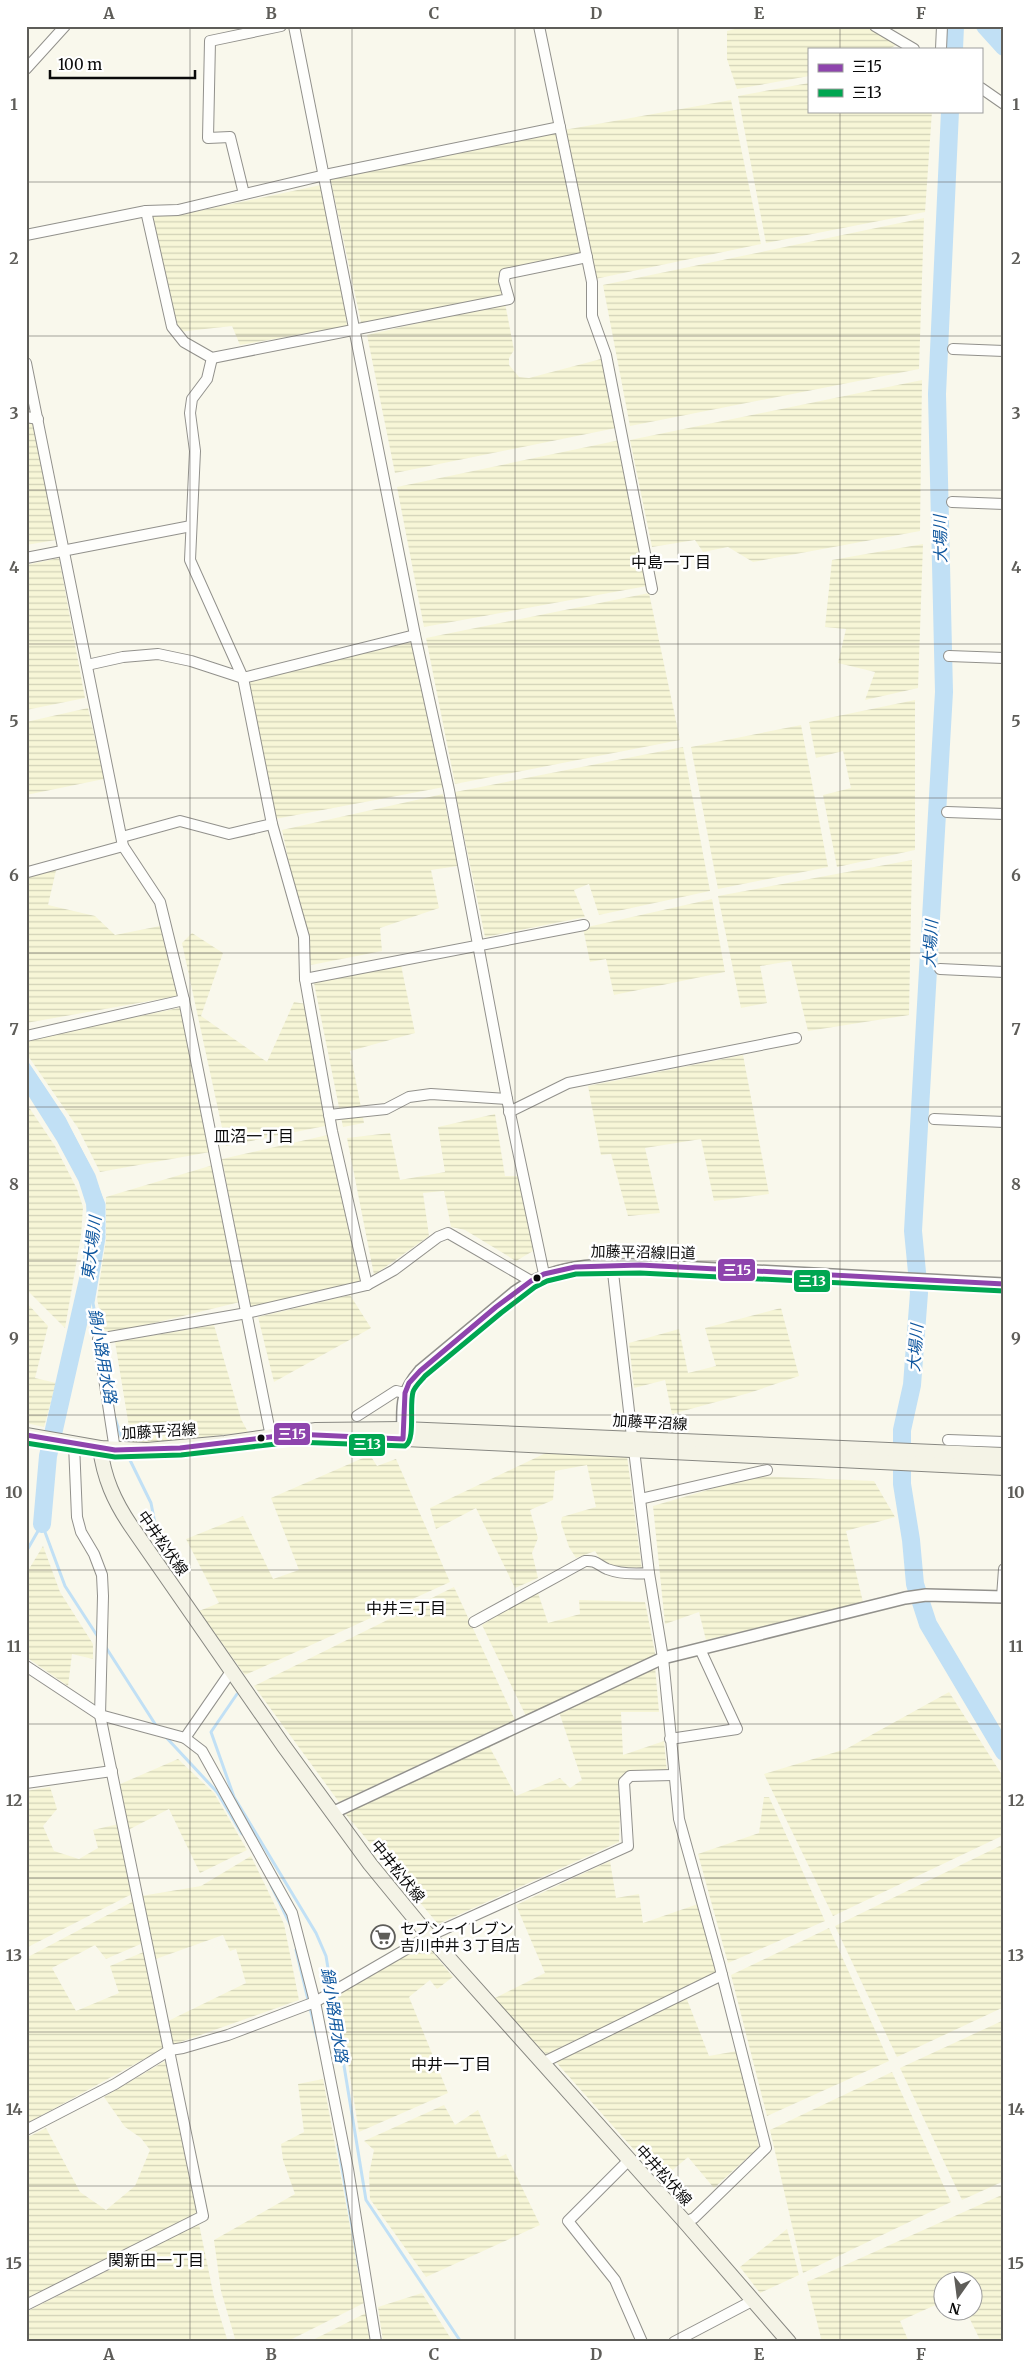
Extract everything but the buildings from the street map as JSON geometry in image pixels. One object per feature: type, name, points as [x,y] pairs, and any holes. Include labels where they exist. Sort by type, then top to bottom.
[{"type":"main road","name":"加藤平沼線","points":[[26,1435],[115,1450],[180,1448],[334,1428],[403,1434],[882,1456],[1004,1455]]},
{"type":"main road","name":"中井松伏線","points":[[100,1448],[105,1478],[117,1505],[332,1813],[370,1864],[429,1936],[685,2222],[789,2342]]},
{"type":"main road","name":"加藤平沼線","points":[[916,1457],[1004,1468]]},
{"type":"street","points":[[26,69],[65,26]]},
{"type":"street","points":[[244,194],[230,137],[208,138],[210,41],[282,26]]},
{"type":"street","points":[[294,26],[415,635],[449,790],[476,944],[509,1112],[544,1274]]},
{"type":"street","points":[[539,26],[592,282],[592,316],[606,355],[652,590]]},
{"type":"street","points":[[874,26],[912,48]]},
{"type":"street","points":[[941,48],[942,26]]},
{"type":"street","points":[[982,89],[1004,104]]},
{"type":"street","points":[[26,236],[146,211],[178,210],[325,175],[560,127]]},
{"type":"street","points":[[146,211],[172,327],[184,342],[212,358],[356,331],[509,299],[504,281],[505,274],[587,257]]},
{"type":"street","points":[[953,349],[1004,351]]},
{"type":"street","points":[[212,358],[208,379],[192,399],[190,413],[195,451],[194,511],[191,526],[190,560],[243,678],[272,824],[304,937],[304,978],[329,1115],[367,1285]]},
{"type":"street","points":[[26,362],[123,842],[160,902],[184,1000],[271,1437]]},
{"type":"street","points":[[26,417],[38,419]]},
{"type":"street","points":[[952,502],[1004,504]]},
{"type":"street","points":[[26,558],[191,526]]},
{"type":"street","points":[[87,665],[123,657],[158,654],[191,661],[243,678],[415,635]]},
{"type":"street","points":[[949,656],[1004,658]]},
{"type":"street","points":[[947,812],[1004,814]]},
{"type":"street","points":[[28,872],[123,842],[180,821],[229,834],[272,824]]},
{"type":"street","points":[[304,978],[584,925]]},
{"type":"street","points":[[940,969],[1004,972]]},
{"type":"street","points":[[26,1036],[184,1000]]},
{"type":"street","points":[[509,1112],[568,1083],[796,1038]]},
{"type":"street","points":[[329,1115],[386,1109],[409,1097],[431,1094],[507,1099]]},
{"type":"street","points":[[934,1119],[1004,1122]]},
{"type":"street","points":[[115,1450],[98,1339],[247,1313],[367,1285],[394,1270],[438,1237],[448,1233],[531,1281]]},
{"type":"street","points":[[612,1264],[649,1573],[663,1658],[673,1775],[679,1819],[722,1975],[766,2148],[694,2218],[685,2222]]},
{"type":"street","name":"加藤平沼線旧道","points":[[405,1393],[409,1383],[420,1371],[496,1306],[544,1274],[575,1267],[612,1264],[1004,1284]]},
{"type":"street","points":[[357,1416],[396,1391],[405,1393],[403,1434]]},
{"type":"street","points":[[948,1440],[1004,1442]]},
{"type":"street","points":[[26,2305],[204,2216],[135,1892],[100,1715],[102,1575],[94,1554],[81,1532],[77,1517],[74,1444]]},
{"type":"street","points":[[640,1499],[767,1470]]},
{"type":"street","points":[[474,1622],[585,1561],[597,1562],[606,1568],[619,1572],[649,1573]]},
{"type":"street","points":[[332,1813],[663,1658],[905,1598],[926,1595],[1003,1597],[1004,1569]]},
{"type":"street","points":[[670,1740],[737,1729],[700,1649]]},
{"type":"street","points":[[26,1666],[100,1715],[185,1738],[202,1751],[292,1913],[315,2002],[348,2169],[376,2342]]},
{"type":"street","points":[[185,1738],[232,1670]]},
{"type":"street","points":[[26,1783],[112,1771]]},
{"type":"street","points":[[26,2130],[115,2084],[170,2050],[183,2048],[228,2034],[315,2002],[429,1936],[628,1846],[624,1782],[630,1776],[673,1775]]},
{"type":"street","points":[[542,2063],[722,1975]]},
{"type":"street","points":[[629,2160],[568,2221],[615,2280],[642,2342]]},
{"type":"street","points":[[674,2342],[752,2301]]},
{"type":"green space","points":[[747,26],[866,26],[898,44],[891,48],[808,48],[808,76],[737,89],[727,59],[727,31]]},
{"type":"green space","points":[[808,83],[808,112],[932,112],[925,212],[766,243],[738,96]]},
{"type":"green space","points":[[731,100],[761,244],[595,279],[564,130]]},
{"type":"green space","points":[[557,132],[581,254],[503,272],[506,298],[362,327],[330,177]]},
{"type":"green space","points":[[321,185],[347,326],[240,345],[232,326],[178,332],[152,216],[184,214]]},
{"type":"green space","points":[[924,218],[919,369],[630,426],[603,285]]},
{"type":"green space","points":[[505,303],[514,350],[509,358],[509,365],[519,377],[529,378],[601,359],[616,428],[395,473],[367,335]]},
{"type":"green space","points":[[922,380],[920,531],[753,562],[728,547],[703,552],[695,540],[652,547],[630,440]]},
{"type":"green space","points":[[26,421],[32,421],[56,540],[26,545]]},
{"type":"green space","points":[[620,440],[647,586],[424,627],[397,487]]},
{"type":"green space","points":[[923,544],[918,688],[865,700],[875,672],[838,663],[846,629],[825,627],[832,560]]},
{"type":"green space","points":[[59,558],[85,698],[26,710],[26,565]]},
{"type":"green space","points":[[649,593],[680,740],[455,784],[426,638]]},
{"type":"green space","points":[[411,642],[444,787],[275,819],[248,680]]},
{"type":"green space","points":[[915,700],[915,850],[837,867],[823,795],[851,788],[843,751],[816,758],[809,722]]},
{"type":"green space","points":[[88,708],[104,779],[26,795],[26,722]]},
{"type":"green space","points":[[801,725],[828,867],[718,889],[691,747]]},
{"type":"green space","points":[[683,747],[710,891],[599,915],[589,884],[574,890],[585,917],[485,937],[455,792]]},
{"type":"green space","points":[[443,794],[458,866],[431,870],[439,908],[380,928],[382,951],[311,965],[282,830]]},
{"type":"green space","points":[[912,860],[909,1015],[808,1031],[791,961],[760,966],[767,1003],[741,1008],[718,896]]},
{"type":"green space","points":[[57,866],[48,905],[95,916],[115,935],[160,926],[178,996],[26,1023],[26,876]]},
{"type":"green space","points":[[712,899],[725,972],[614,995],[606,959],[590,962],[583,928]]},
{"type":"green space","points":[[192,933],[223,953],[201,1016],[267,1062],[294,1002],[306,1004],[330,1125],[226,1146],[182,943]]},
{"type":"green space","points":[[401,965],[415,1033],[350,1051],[364,1123],[343,1127],[313,978]]},
{"type":"green space","points":[[183,1007],[210,1152],[100,1172],[78,1128],[26,1053],[26,1040]]},
{"type":"green space","points":[[743,1055],[769,1194],[714,1201],[701,1139],[645,1148],[660,1213],[628,1216],[611,1154],[601,1155],[588,1086]]},
{"type":"green space","points":[[26,1103],[55,1146],[77,1189],[83,1207],[81,1236],[65,1328],[26,1289]]},
{"type":"green space","points":[[495,1114],[505,1176],[522,1176],[533,1251],[516,1261],[465,1230],[451,1227],[444,1191],[423,1193],[429,1236],[374,1275],[347,1138],[390,1133],[400,1180],[445,1172],[438,1127]]},
{"type":"green space","points":[[332,1134],[361,1283],[250,1308],[222,1159]]},
{"type":"green space","points":[[213,1165],[240,1302],[105,1335],[97,1299],[106,1239],[106,1197]]},
{"type":"green space","points":[[350,1295],[371,1328],[274,1382],[258,1317]]},
{"type":"green space","points":[[26,1302],[48,1326],[35,1378],[56,1383],[44,1427],[26,1423]]},
{"type":"green space","points":[[781,1308],[799,1376],[749,1393],[672,1414],[665,1380],[634,1388],[629,1343],[679,1329],[688,1373],[716,1366],[705,1328]]},
{"type":"green space","points":[[214,1325],[241,1419],[248,1432],[132,1445],[115,1342]]},
{"type":"green space","points":[[550,1451],[627,1456],[642,1570],[611,1567],[602,1562],[595,1551],[576,1558],[569,1547],[561,1523],[562,1517],[596,1507],[587,1465],[555,1471],[553,1500],[530,1510],[538,1538],[532,1553],[538,1578],[515,1588],[476,1508],[436,1529],[430,1508]]},
{"type":"green space","points":[[370,1455],[377,1466],[396,1459],[450,1582],[245,1675],[199,1611],[219,1603],[186,1539],[243,1516],[273,1579],[299,1570],[271,1498]]},
{"type":"green space","points":[[755,1476],[874,1481],[895,1517],[846,1531],[863,1602],[706,1640],[699,1612],[665,1624],[653,1506]]},
{"type":"green space","points":[[43,1546],[60,1592],[93,1644],[93,1659],[72,1654],[68,1686],[26,1657],[26,1574]]},
{"type":"green space","points":[[454,1587],[515,1720],[339,1802],[254,1686]]},
{"type":"green space","points":[[537,1590],[548,1623],[580,1614],[579,1600],[645,1602],[656,1658],[526,1716],[482,1625]]},
{"type":"green space","points":[[655,1666],[659,1712],[621,1712],[623,1755],[664,1741],[667,1772],[621,1781],[619,1842],[438,1924],[343,1811],[489,1746],[516,1796],[560,1778],[570,1788],[582,1780],[559,1712]]},
{"type":"green space","points":[[949,1692],[1004,1778],[1004,1835],[833,1916],[764,1774],[846,1749]]},
{"type":"green space","points":[[178,1759],[214,1793],[247,1850],[200,1873],[169,1809],[128,1830],[118,1785]]},
{"type":"green space","points":[[50,1787],[57,1809],[43,1826],[54,1851],[79,1859],[98,1848],[93,1830],[118,1824],[132,1894],[26,1948],[26,1791]]},
{"type":"green space","points":[[764,1797],[769,1797],[825,1921],[728,1963],[698,1854],[759,1833]]},
{"type":"green space","points":[[1004,1844],[1004,2007],[897,2057],[835,1926]]},
{"type":"green space","points":[[251,1856],[284,1924],[299,2000],[172,2045],[168,2021],[246,1983],[236,1949],[230,1951],[223,1935],[153,1960],[141,1896],[201,1886]]},
{"type":"green space","points":[[610,1861],[616,1898],[639,1894],[643,1923],[698,1904],[717,1974],[546,2054],[493,1999],[545,1973],[516,1905]]},
{"type":"green space","points":[[134,1901],[143,1943],[106,1959],[95,1945],[52,1968],[76,2011],[119,1993],[110,1966],[146,1951],[164,2048],[26,2124],[26,1958]]},
{"type":"green space","points":[[829,1928],[889,2061],[767,2116],[731,1975]]},
{"type":"green space","points":[[426,1944],[453,1977],[437,1989],[430,1980],[409,1997],[448,2093],[359,2132],[337,1994]]},
{"type":"green space","points":[[686,1997],[709,2056],[737,2051],[759,2147],[714,2188],[688,2157],[661,2180],[555,2061]]},
{"type":"green space","points":[[1004,2020],[1004,2181],[962,2200],[900,2068]]},
{"type":"green space","points":[[165,2061],[197,2213],[26,2300],[26,2138],[46,2128],[80,2192],[106,2210],[135,2186],[150,2150],[141,2138],[125,2127],[104,2097]]},
{"type":"green space","points":[[892,2072],[951,2202],[803,2273],[770,2130]]},
{"type":"green space","points":[[323,2079],[364,2303],[286,2342],[236,2342],[221,2291],[214,2240],[295,2194],[283,2160],[281,2144],[304,2132],[298,2084]]},
{"type":"green space","points":[[444,2105],[455,2125],[478,2110],[498,2158],[506,2154],[540,2225],[426,2277],[370,2199],[369,2174],[374,2150],[364,2141]]},
{"type":"green space","points":[[1004,2194],[1004,2342],[981,2342],[970,2320],[982,2320],[982,2270],[932,2270],[932,2307],[900,2321],[909,2342],[822,2342],[807,2282]]},
{"type":"green space","points":[[199,2224],[214,2297],[228,2342],[26,2342],[26,2312]]},
{"type":"green space","points":[[787,2229],[799,2275],[760,2293],[740,2267]]},
{"type":"green space","points":[[422,2293],[453,2342],[383,2342],[378,2307]]},
{"type":"green space","points":[[366,2313],[370,2342],[309,2342]]},
{"type":"waterway","name":"大場川","points":[[954,48],[955,26]]},
{"type":"waterway","points":[[985,26],[1004,47]]},
{"type":"waterway","name":"大場川","points":[[950,112],[937,394],[944,692],[913,1231],[919,1293],[912,1385],[902,1430],[902,1484],[911,1540],[915,1584],[928,1624],[1004,1752]]},
{"type":"waterway","name":"鍋小路用水路","points":[[26,1061],[64,1118],[88,1165],[104,1204],[104,1238],[93,1303],[99,1336]]},
{"type":"waterway","name":"東大場川","points":[[26,1075],[65,1137],[87,1178],[95,1203],[96,1221],[92,1262],[48,1456],[42,1524]]},
{"type":"waterway","name":"鍋小路用水路","points":[[115,1418],[124,1445]]},
{"type":"waterway","name":"鍋小路用水路","points":[[127,1454],[151,1503],[159,1544]]},
{"type":"waterway","points":[[42,1524],[65,1586],[98,1637]]},
{"type":"waterway","points":[[26,1552],[42,1524]]},
{"type":"waterway","points":[[105,1646],[157,1727]]},
{"type":"waterway","name":"鍋小路用水路","points":[[237,1694],[211,1732],[234,1797],[316,1933],[326,1956],[366,2200],[461,2342]]},
{"type":"waterway","points":[[164,1735],[217,1792],[242,1834]]},
{"type":"waterway","points":[[271,1885],[290,1924]]},
{"type":"waterway","points":[[296,1950],[318,2041]]},
{"type":"waterway","points":[[338,2145],[360,2272]]},
{"type":"transit line","name":"三15","points":[[26,1435],[115,1450],[180,1448],[294,1434],[403,1439],[405,1393],[409,1383],[420,1371],[496,1307],[531,1281],[544,1274],[575,1267],[640,1265],[1004,1284]]},
{"type":"transit line","name":"三13","points":[[26,1443],[115,1457],[181,1455],[294,1442],[405,1446],[410,1437],[413,1392],[425,1376],[535,1287],[547,1281],[576,1274],[640,1273],[1004,1291]]},
{"type":"place","name":"セブン-イレブン 吉川中井３丁目店","points":[[383,1937]]},
{"type":"district","name":"中島一丁目","points":[[671,562]]},
{"type":"district","name":"皿沼一丁目","points":[[254,1136]]},
{"type":"district","name":"中井三丁目","points":[[406,1608]]},
{"type":"district","name":"中井一丁目","points":[[451,2064]]},
{"type":"district","name":"関新田一丁目","points":[[156,2260]]}]
